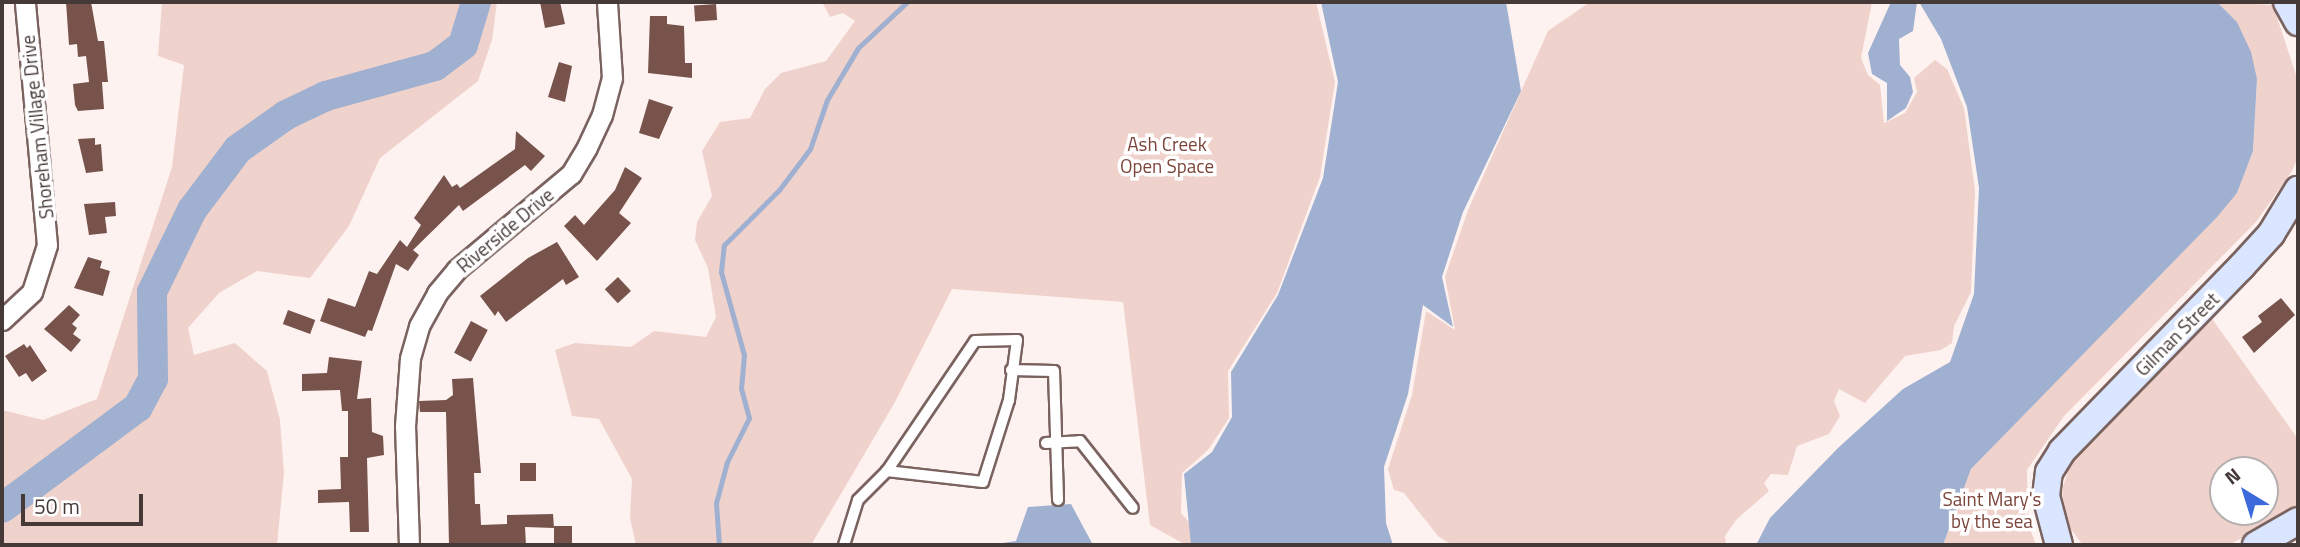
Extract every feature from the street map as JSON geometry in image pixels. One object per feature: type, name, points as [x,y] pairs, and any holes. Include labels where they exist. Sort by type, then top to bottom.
[{"type":"street","name":"Shoreham Village Drive","points":[[2,320],[32,292],[47,245],[25,2]]},
{"type":"street","name":"Riverside Drive","points":[[409,545],[405,414],[410,359],[419,327],[437,293],[456,270],[571,174],[587,146],[612,78],[607,2]]},
{"type":"street","points":[[2287,2],[2298,22]]},
{"type":"street","name":"Gilman Street","points":[[2059,545],[2048,515],[2049,472],[2083,426],[2192,321],[2263,242],[2298,190]]},
{"type":"street","points":[[2256,545],[2298,522]]},
{"type":"lane","points":[[844,545],[858,500],[887,471],[975,341],[1017,340],[1009,400],[983,482],[887,471]]},
{"type":"lane","points":[[1011,370],[1054,371],[1051,442],[1058,500]]},
{"type":"lane","points":[[1051,442],[1080,441],[1133,508]]},
{"type":"green space","points":[[162,2],[497,2],[492,40],[478,81],[380,158],[349,226],[310,278],[257,271],[219,293],[188,328],[194,355],[235,343],[267,371],[280,420],[284,473],[277,545],[2,545],[2,410],[43,420],[97,399],[172,167],[184,65],[158,56]]},
{"type":"green space","name":"Ash Creek Open Space","points":[[822,2],[1316,2],[1335,82],[1320,177],[1277,293],[1228,371],[1229,418],[1208,450],[1182,473],[1181,513],[1209,545],[1186,545],[1150,525],[1123,302],[952,289],[895,402],[811,545],[636,545],[630,518],[632,479],[599,419],[572,416],[555,350],[575,343],[631,347],[654,331],[706,337],[716,317],[708,268],[695,240],[697,222],[712,196],[702,151],[720,122],[750,118],[765,89],[781,73],[826,61],[855,21],[843,13],[830,17]]},
{"type":"green space","points":[[1590,2],[1872,2],[1861,58],[1868,75],[1880,85],[1884,123],[1905,113],[1917,92],[1914,78],[1935,60],[1947,69],[1964,108],[1975,191],[1971,292],[1954,326],[1952,343],[1941,350],[1905,356],[1865,403],[1839,389],[1834,401],[1840,416],[1829,434],[1797,446],[1788,475],[1771,474],[1764,483],[1769,491],[1736,520],[1725,536],[1726,545],[1452,545],[1438,536],[1404,493],[1394,490],[1388,469],[1412,395],[1426,311],[1455,330],[1445,277],[1468,210],[1548,31]]},
{"type":"green space","name":"Saint Mary's by the sea","points":[[2217,2],[2273,5],[2298,81],[2298,157],[2292,171],[2256,222],[2064,416],[2027,470],[2028,523],[2036,545],[1943,545],[1971,469],[2237,193],[2253,151],[2257,79],[2237,22]]},
{"type":"green space","points":[[2210,316],[2298,439],[2298,507],[2279,517],[2279,456],[2209,456],[2209,526],[2264,526],[2229,545],[2083,545],[2066,523],[2062,490],[2073,456]]},
{"type":"water","points":[[1321,2],[1506,2],[1521,91],[1463,212],[1442,277],[1453,327],[1423,305],[1408,394],[1384,467],[1386,523],[1393,545],[1191,545],[1184,474],[1212,452],[1232,417],[1231,372],[1278,295],[1323,178],[1338,82]]},
{"type":"water","points":[[1891,2],[1917,2],[1913,31],[1899,39],[1900,65],[1910,77],[1913,92],[1906,108],[1887,121],[1887,83],[1872,74],[1868,53]]},
{"type":"water","points":[[1919,2],[2217,2],[2237,22],[2251,52],[2257,79],[2253,151],[2237,193],[2217,217],[1971,469],[1943,545],[1756,545],[1770,518],[1838,448],[1903,389],[1950,362],[1974,294],[1979,188],[1967,107],[1941,39]]},
{"type":"water","points":[[1071,504],[1093,545],[989,545],[1016,541],[1028,507]]},
{"type":"building","points":[[66,2],[91,2],[98,41],[104,41],[108,82],[102,82],[104,109],[78,111],[75,105],[73,84],[89,82],[86,56],[78,57],[77,44],[69,45]]},
{"type":"building","points":[[540,2],[560,2],[565,24],[545,28]]},
{"type":"building","points":[[716,4],[717,20],[695,21],[694,6]]},
{"type":"building","points":[[650,16],[667,16],[667,24],[684,26],[685,63],[692,63],[692,78],[648,73]]},
{"type":"building","points":[[559,62],[572,66],[565,102],[548,97]]},
{"type":"building","points":[[649,99],[673,107],[659,139],[639,133]]},
{"type":"building","points":[[516,131],[545,156],[531,171],[525,165],[463,211],[459,205],[413,250],[419,255],[408,271],[396,264],[372,331],[368,330],[365,337],[320,321],[328,298],[355,307],[369,271],[377,274],[400,240],[407,247],[421,225],[414,218],[444,175],[452,187],[457,184],[460,188],[515,149]]},
{"type":"building","points":[[95,138],[95,145],[101,144],[103,171],[86,173],[78,139]]},
{"type":"building","points":[[625,167],[642,178],[619,213],[631,223],[597,261],[564,226],[575,215],[584,225],[615,190]]},
{"type":"building","points":[[115,202],[116,216],[105,217],[107,233],[89,235],[84,204]]},
{"type":"building","points":[[557,242],[579,277],[566,285],[563,279],[506,322],[498,311],[495,316],[480,296],[528,258]]},
{"type":"building","points":[[88,257],[102,261],[100,268],[110,271],[103,296],[74,288]]},
{"type":"building","points":[[618,277],[631,291],[618,303],[605,289]]},
{"type":"building","points":[[2281,298],[2295,315],[2254,353],[2242,337],[2262,322],[2258,316]]},
{"type":"building","points":[[69,305],[80,315],[72,324],[77,328],[73,334],[81,340],[71,352],[44,329]]},
{"type":"building","points":[[288,310],[315,320],[310,334],[283,324]]},
{"type":"building","points":[[471,321],[488,330],[471,362],[454,353]]},
{"type":"building","points":[[24,344],[27,348],[30,345],[47,371],[32,382],[26,373],[19,377],[5,356]]},
{"type":"building","points":[[329,357],[362,361],[357,399],[371,398],[372,432],[383,436],[384,455],[367,458],[369,532],[350,532],[349,502],[318,503],[318,490],[341,489],[340,457],[348,457],[348,411],[342,411],[340,390],[302,391],[302,374],[327,373]]},
{"type":"building","points":[[473,378],[481,473],[474,473],[475,504],[480,504],[481,525],[507,524],[507,515],[553,514],[554,528],[525,527],[526,545],[449,545],[446,412],[420,412],[419,401],[446,400],[453,395],[452,379]]},
{"type":"building","points":[[520,463],[536,463],[536,481],[520,481]]},
{"type":"building","points":[[554,526],[572,526],[572,545],[554,545]]},
{"type":"waterway","points":[[2,508],[138,407],[153,379],[152,292],[192,210],[238,149],[286,115],[326,96],[435,66],[463,45],[476,2]]},
{"type":"waterway","points":[[719,545],[716,503],[727,462],[749,418],[741,389],[744,355],[721,272],[724,245],[779,190],[810,149],[827,100],[858,48],[907,2]]}]
